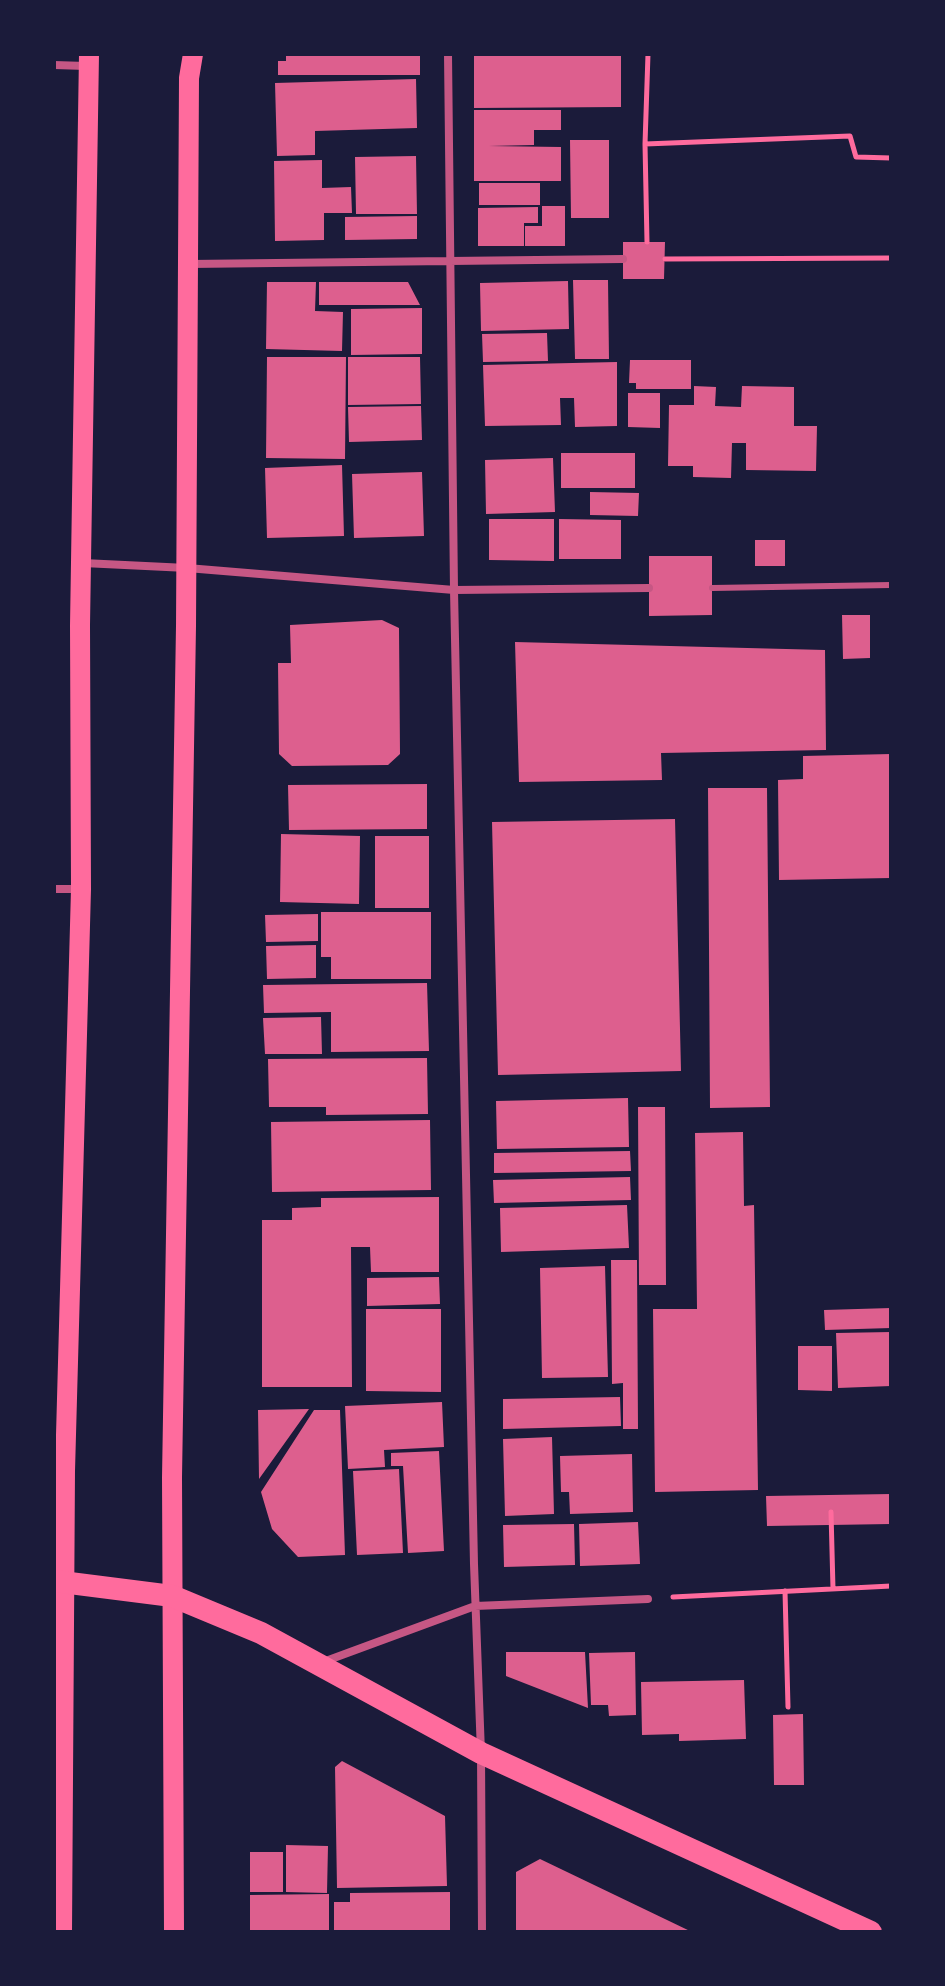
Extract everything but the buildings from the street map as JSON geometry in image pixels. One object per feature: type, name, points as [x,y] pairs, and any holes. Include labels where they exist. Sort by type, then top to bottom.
[{"type":"highway","points":[[59,1582],[172,1596],[261,1633],[481,1753],[871,1932]]},
{"type":"main road","points":[[174,1932],[172,1596],[187,568],[189,78],[193,54]]},
{"type":"main road","points":[[62,1932],[59,1582],[81,889],[88,60]]},
{"type":"street","points":[[448,54],[454,590],[475,1606],[481,1753],[482,1932]]},
{"type":"street","points":[[54,65],[88,60]]},
{"type":"street","points":[[188,264],[623,259]]},
{"type":"street","points":[[82,563],[187,568],[454,590],[649,588]]},
{"type":"street","points":[[54,889],[81,889]]},
{"type":"street","points":[[319,1664],[475,1606],[648,1599]]},
{"type":"lane","points":[[712,588],[891,585]]},
{"type":"path","points":[[647,242],[645,144],[648,54]]},
{"type":"path","points":[[645,144],[850,136],[856,157],[891,158]]},
{"type":"path","points":[[665,259],[891,258]]},
{"type":"path","points":[[831,1512],[833,1589]]},
{"type":"path","points":[[648,1599],[891,1586]]},
{"type":"path","points":[[785,1591],[788,1707]]}]
